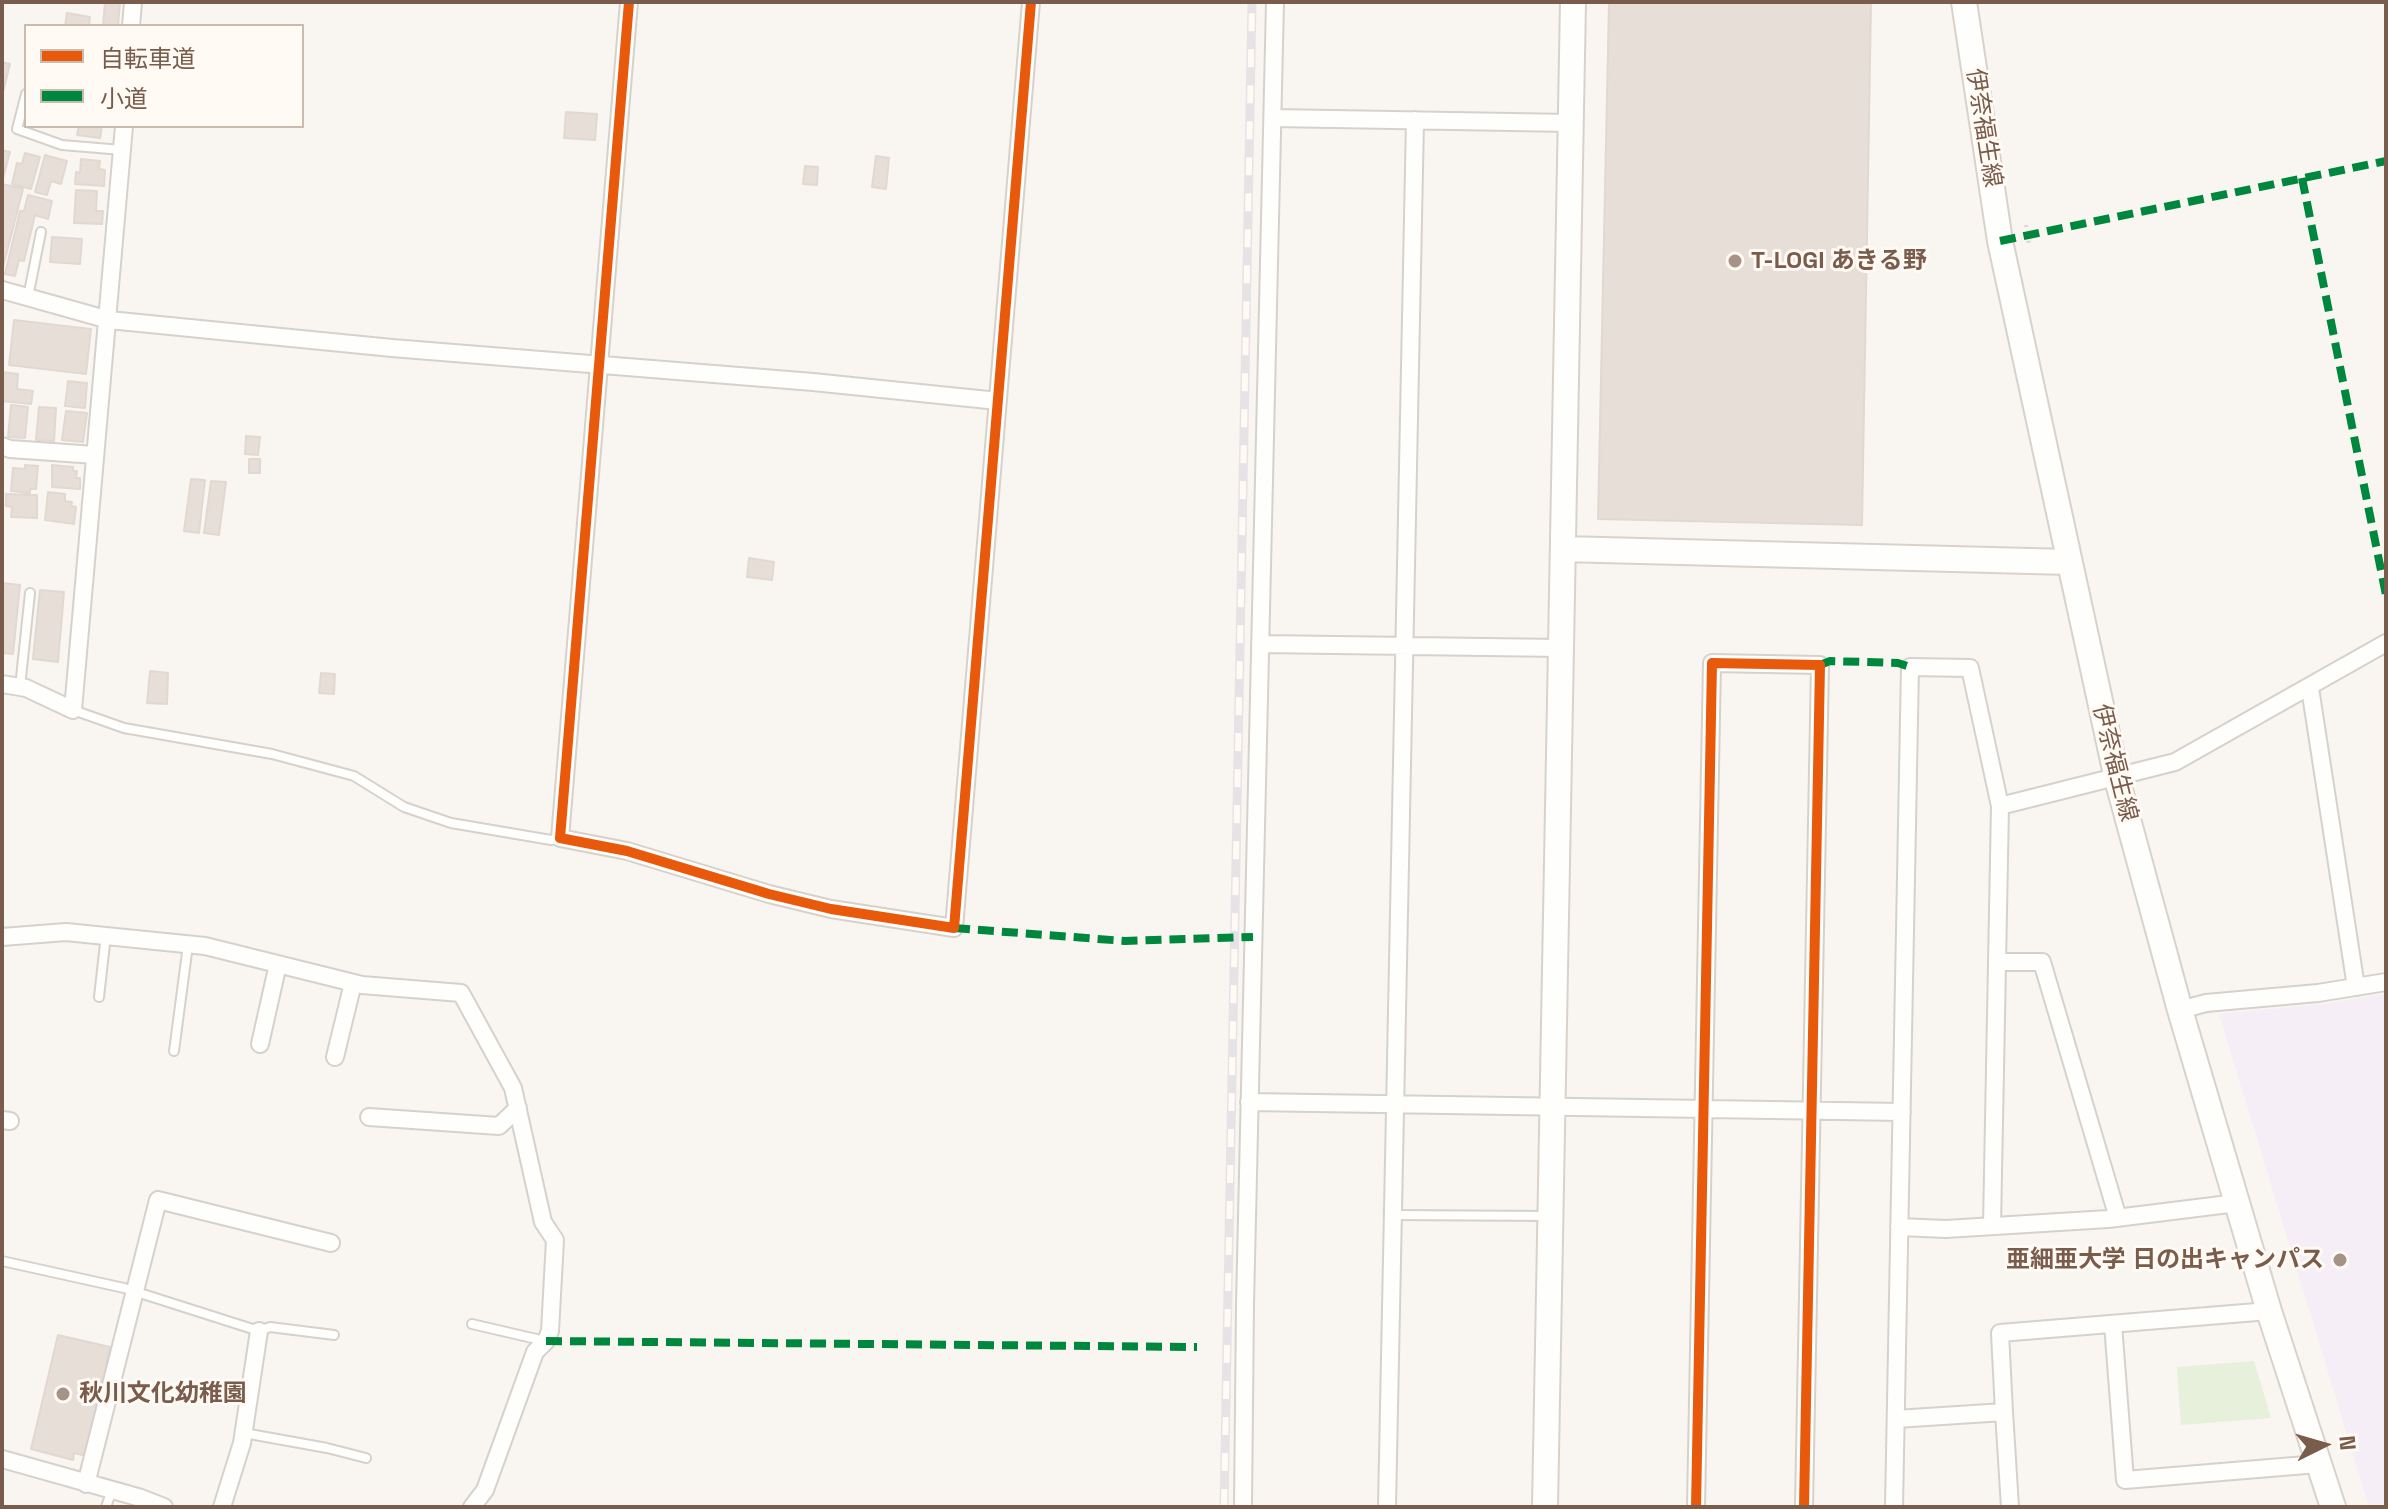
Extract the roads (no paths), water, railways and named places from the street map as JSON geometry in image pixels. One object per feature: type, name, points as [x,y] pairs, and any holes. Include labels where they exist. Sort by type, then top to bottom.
[{"type":"street","points":[[131,24],[133,2]]},
{"type":"street","points":[[629,2],[560,838],[627,851],[769,894],[831,909],[954,928],[1031,2]]},
{"type":"street","points":[[1243,1507],[1249,1102],[1275,2]]},
{"type":"street","points":[[1545,1507],[1573,2]]},
{"type":"street","name":"伊奈福生線","points":[[1964,2],[2000,241],[2117,779],[2180,1010],[2269,1311],[2333,1507]]},
{"type":"street","points":[[1273,118],[1571,123]]},
{"type":"street","points":[[1387,1507],[1415,120]]},
{"type":"street","points":[[2,684],[20,687],[73,710],[124,128]]},
{"type":"street","points":[[2,290],[109,320],[998,401]]},
{"type":"street","points":[[2,446],[95,455]]},
{"type":"street","points":[[1563,549],[2069,562]]},
{"type":"street","points":[[2000,806],[2175,762],[2386,643]]},
{"type":"street","points":[[1260,644],[1561,648]]},
{"type":"street","points":[[1696,1507],[1712,663],[1820,665],[1804,1507]]},
{"type":"street","points":[[1894,1507],[1910,667],[1970,668],[2000,806],[1992,1226]]},
{"type":"street","points":[[2310,688],[2356,987]]},
{"type":"street","points":[[2,937],[66,932],[188,944],[353,983],[461,993],[513,1088],[543,1222],[555,1240],[550,1331],[546,1341],[535,1352],[485,1490],[472,1507]]},
{"type":"street","points":[[1997,962],[2042,962],[2118,1218]]},
{"type":"street","points":[[260,1044],[278,964]]},
{"type":"street","points":[[2180,1010],[2206,1003],[2386,982]]},
{"type":"street","points":[[335,1057],[353,983]]},
{"type":"street","points":[[1249,1102],[1902,1112]]},
{"type":"street","points":[[369,1117],[499,1126],[518,1108]]},
{"type":"street","points":[[86,1484],[158,1200],[331,1243]]},
{"type":"street","points":[[1899,1227],[1992,1226],[2118,1218],[2237,1203]]},
{"type":"street","points":[[2010,1507],[2000,1333],[2269,1311]]},
{"type":"street","points":[[2113,1324],[2125,1480],[2318,1464]]},
{"type":"street","points":[[222,1507],[244,1433],[259,1331]]},
{"type":"street","points":[[1896,1419],[2004,1412]]},
{"type":"street","points":[[2,1459],[164,1507]]},
{"type":"lane","points":[[24,102],[17,129],[62,145],[122,150]]},
{"type":"lane","points":[[28,297],[41,232]]},
{"type":"lane","points":[[20,687],[30,593]]},
{"type":"lane","points":[[73,710],[124,728],[272,754],[354,776],[404,807],[451,823],[551,840],[560,838]]},
{"type":"lane","points":[[99,997],[106,935]]},
{"type":"lane","points":[[174,1051],[188,944]]},
{"type":"lane","points":[[1393,1215],[1550,1216]]},
{"type":"lane","points":[[2,1261],[124,1288],[259,1331],[270,1327],[334,1335]]},
{"type":"lane","points":[[472,1324],[546,1341]]},
{"type":"lane","points":[[244,1433],[366,1458]]},
{"type":"lane","points":[[106,1507],[112,1490]]},
{"type":"railway","points":[[1224,1507],[1252,2]]},
{"type":"place","name":"T-LOGI あきる野","points":[[1735,261]]},
{"type":"place","name":"亜細亜大学 日の出キャンパス","points":[[2340,1260]]},
{"type":"place","name":"秋川文化幼稚園","points":[[63,1394]]}]
